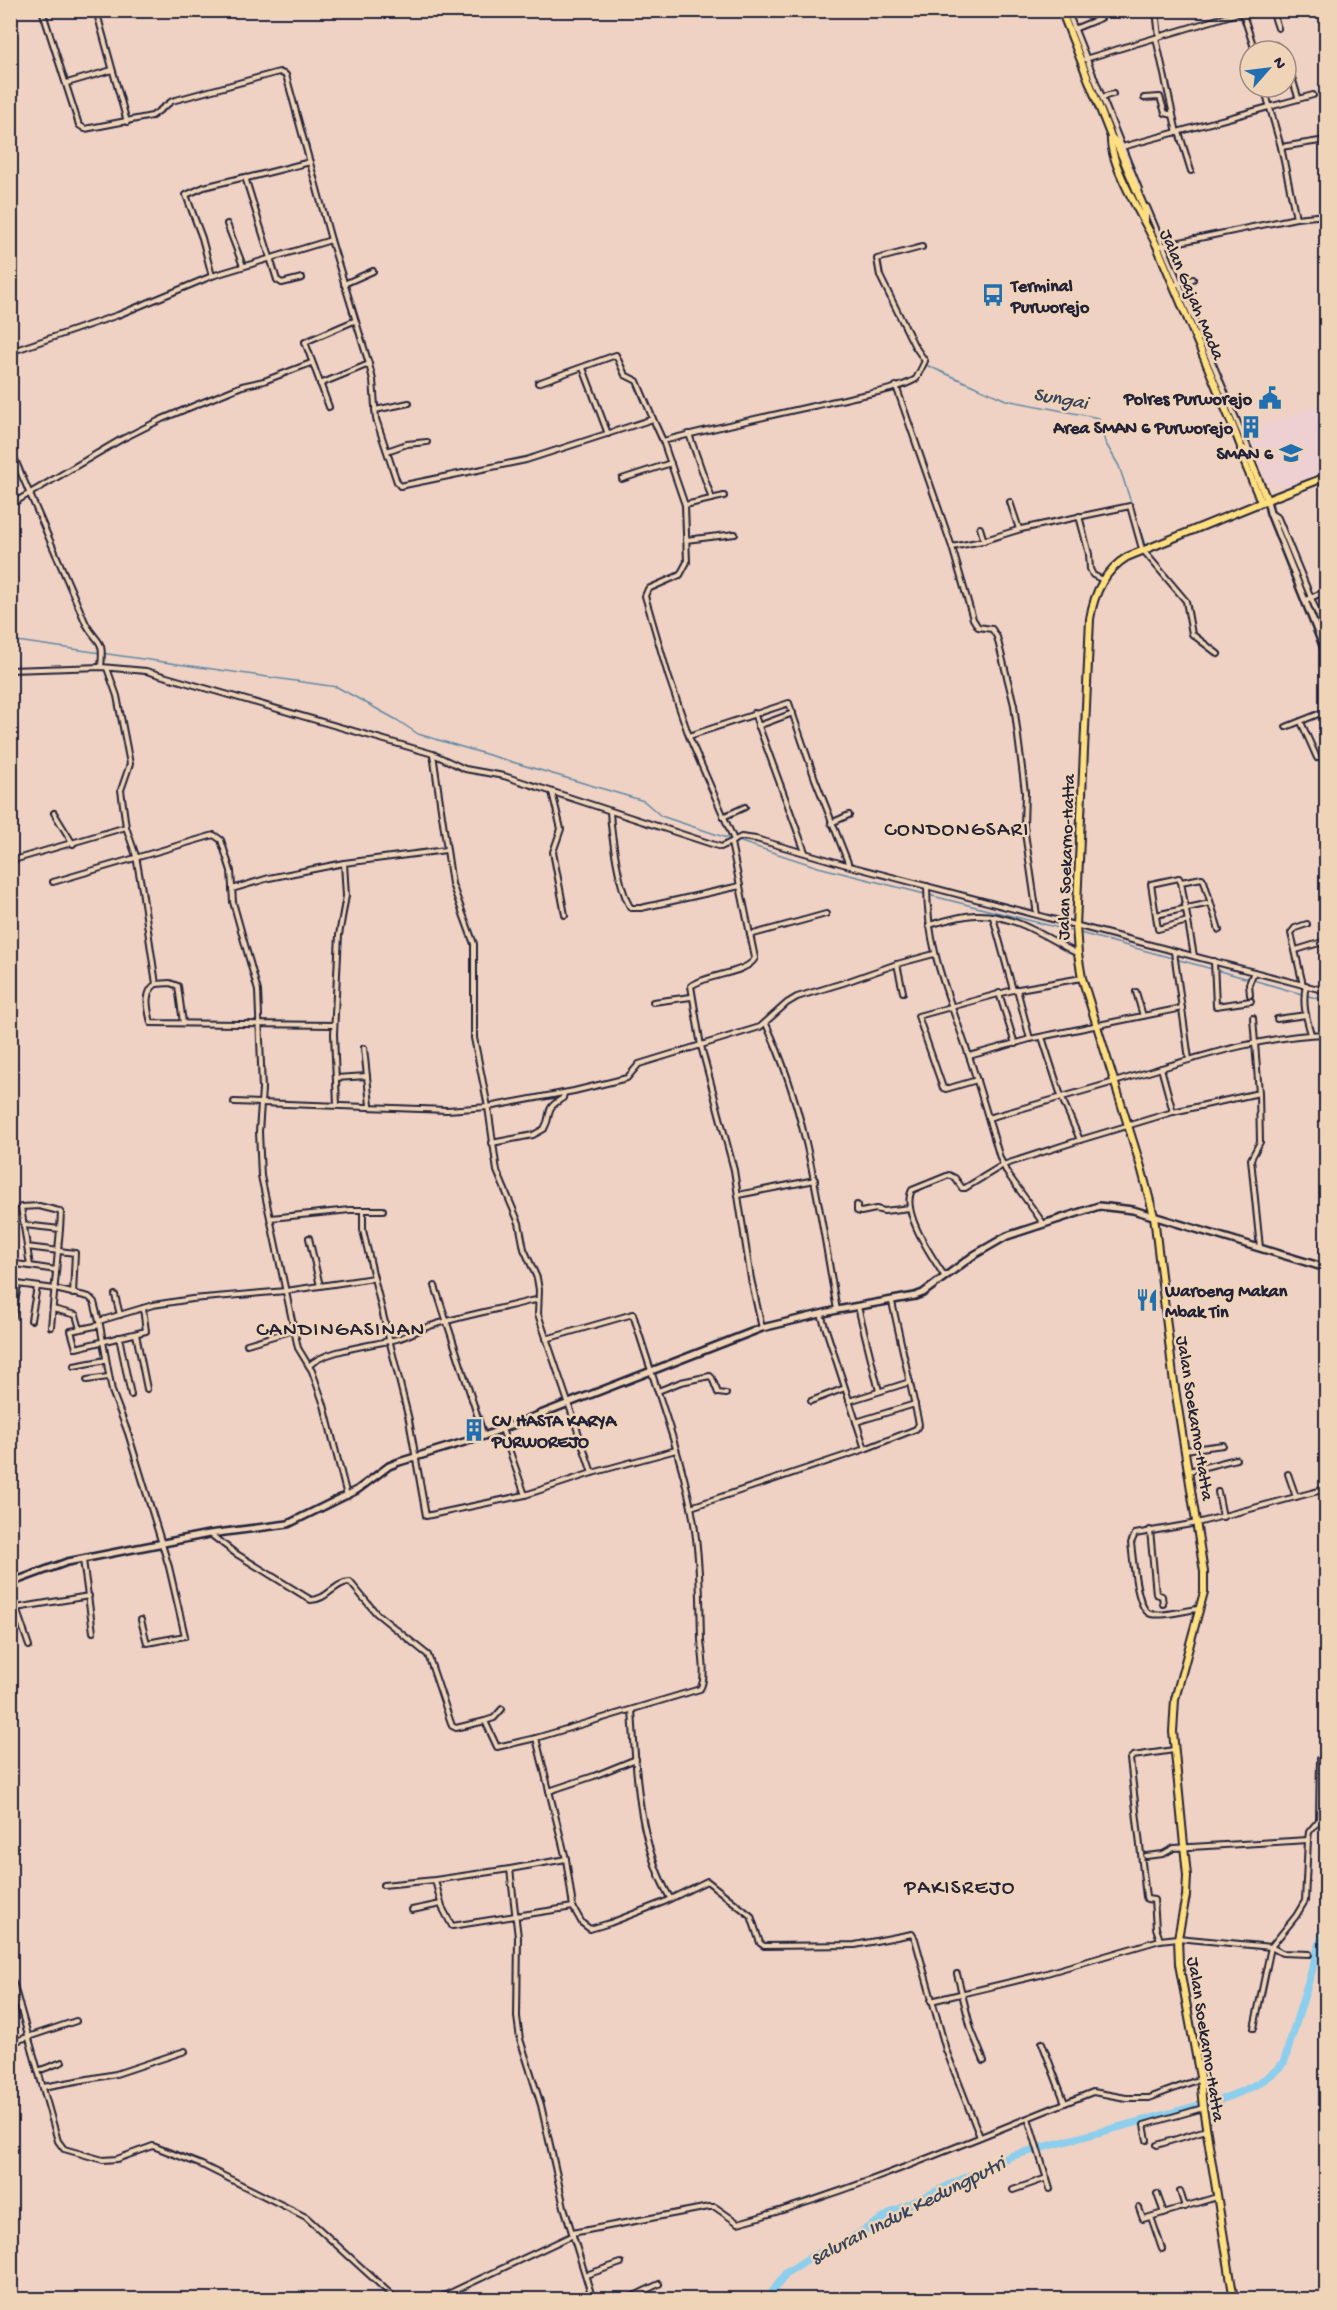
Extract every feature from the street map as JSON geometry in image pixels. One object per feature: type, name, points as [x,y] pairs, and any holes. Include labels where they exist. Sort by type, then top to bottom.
[{"type":"main road","name":"Jalan Gajah Mada","points":[[1061,10],[1098,98],[1111,137],[1120,147],[1145,210],[1144,219]]},
{"type":"main road","name":"Jalan Gajah Mada","points":[[1111,137],[1110,145],[1124,180],[1138,213],[1160,246],[1241,447],[1241,454],[1264,501]]},
{"type":"main road","name":"Jalan Gajah Mada","points":[[1241,447],[1247,452],[1264,501]]},
{"type":"main road","name":"Jalan Soekarno-Hatta","points":[[1234,2300],[1206,2130],[1200,2079],[1179,1964],[1178,1938],[1187,1885],[1174,1750],[1175,1699],[1205,1584],[1184,1450],[1154,1216],[1148,1189],[1082,978],[1078,954],[1077,930],[1090,619],[1092,603],[1103,580],[1119,562],[1142,549],[1326,477]]},
{"type":"main road","points":[[1264,501],[1309,599],[1326,653]]},
{"type":"main road","points":[[10,1583],[50,1567],[209,1534],[288,1524],[347,1496],[389,1467],[484,1436],[762,1328],[837,1310],[892,1302],[923,1293],[996,1242],[1043,1223],[1107,1205],[1154,1216],[1326,1268]]},
{"type":"street","points":[[42,10],[82,127],[127,122],[155,115],[172,101],[283,72],[287,78],[354,321],[369,364],[374,388],[375,410],[387,452],[397,482],[404,487],[526,460],[653,418]]},
{"type":"street","points":[[96,10],[127,122]]},
{"type":"street","points":[[1067,10],[1071,30],[1101,18]]},
{"type":"street","points":[[1156,10],[1157,37],[1173,115],[1191,171]]},
{"type":"street","points":[[1083,60],[1248,10]]},
{"type":"street","points":[[1272,10],[1278,28]]},
{"type":"street","points":[[1242,11],[1251,39]]},
{"type":"street","points":[[67,83],[112,70]]},
{"type":"street","points":[[1113,94],[1098,98],[1160,246],[1296,218],[1326,215]]},
{"type":"street","points":[[1298,97],[1313,94]]},
{"type":"street","points":[[1144,98],[1160,97],[1165,113],[1173,115]]},
{"type":"street","points":[[1267,99],[1281,147],[1296,218]]},
{"type":"street","points":[[1120,147],[1292,99]]},
{"type":"street","points":[[1281,147],[1326,140]]},
{"type":"street","points":[[212,276],[202,238],[186,195],[204,187],[310,162]]},
{"type":"street","points":[[247,178],[278,282],[302,278]]},
{"type":"street","points":[[227,224],[243,266]]},
{"type":"street","points":[[10,352],[118,315],[212,276],[331,240]]},
{"type":"street","points":[[663,441],[896,386],[916,379],[925,361],[914,345],[880,276],[877,259],[922,247]]},
{"type":"street","points":[[344,284],[373,271]]},
{"type":"street","points":[[1193,279],[1176,284],[1257,469],[1256,475]]},
{"type":"street","points":[[329,407],[304,345],[305,341],[354,321]]},
{"type":"street","points":[[538,383],[616,355],[625,375],[637,381],[663,441],[685,505],[687,562],[684,571],[648,589],[645,596],[688,735],[732,842],[750,935],[754,961],[736,970],[698,981],[691,986],[691,997],[701,1046],[725,1132],[762,1328]]},
{"type":"street","points":[[10,505],[120,440],[162,419],[242,386],[264,381],[312,363]]},
{"type":"street","points":[[320,384],[369,364]]},
{"type":"street","points":[[583,368],[608,434]]},
{"type":"street","points":[[896,386],[976,624],[992,629],[997,637],[1014,705],[1025,792],[1024,826],[1037,915]]},
{"type":"street","points":[[375,410],[409,403]]},
{"type":"street","points":[[689,434],[712,499]]},
{"type":"street","points":[[387,452],[407,444],[427,442]]},
{"type":"street","points":[[10,448],[86,624],[103,649],[101,667]]},
{"type":"street","points":[[622,479],[671,463]]},
{"type":"street","points":[[685,505],[724,496]]},
{"type":"street","points":[[1010,502],[1019,529]]},
{"type":"street","points":[[952,547],[984,541],[1019,529],[1130,506],[1142,549],[1183,598],[1192,634],[1218,654]]},
{"type":"street","points":[[1079,516],[1089,554],[1090,568],[1093,575],[1103,580]]},
{"type":"street","points":[[980,528],[984,541]]},
{"type":"street","points":[[686,540],[735,534]]},
{"type":"street","points":[[1326,591],[1309,599],[1326,634]]},
{"type":"street","points":[[10,670],[101,667],[155,674],[433,754],[465,769],[504,776],[721,847],[741,837],[756,838],[850,866],[1037,915],[1077,930],[1326,991]]},
{"type":"street","points":[[107,668],[117,696],[130,764],[121,789],[126,827],[135,856],[156,984]]},
{"type":"street","points":[[688,735],[788,702],[831,823],[850,866]]},
{"type":"street","points":[[1286,727],[1326,711]]},
{"type":"street","points":[[754,713],[806,853]]},
{"type":"street","points":[[758,726],[793,713]]},
{"type":"street","points":[[1301,722],[1317,758]]},
{"type":"street","points":[[433,754],[452,884],[474,944],[474,1038],[500,1182],[519,1223],[525,1249],[537,1278],[537,1314],[592,1473]]},
{"type":"street","points":[[552,791],[561,829],[553,852],[565,915]]},
{"type":"street","points":[[723,817],[745,807]]},
{"type":"street","points":[[610,810],[623,887],[631,908],[641,908],[740,886]]},
{"type":"street","points":[[54,813],[73,844]]},
{"type":"street","points":[[831,823],[849,815]]},
{"type":"street","points":[[10,861],[126,827]]},
{"type":"street","points":[[53,882],[135,856],[217,836],[221,840],[229,866],[233,902],[255,976],[260,1024],[261,1176],[272,1218],[298,1348],[309,1366],[327,1416],[347,1496]]},
{"type":"street","points":[[231,889],[269,878],[344,862],[446,850]]},
{"type":"street","points":[[337,1105],[334,1025],[339,935],[346,896],[344,862]]},
{"type":"street","points":[[1188,921],[1157,928],[1151,884],[1179,878],[1181,882],[1185,908],[1188,921],[1194,957]]},
{"type":"street","points":[[1181,882],[1202,878],[1219,930]]},
{"type":"street","points":[[927,886],[929,925],[934,954],[1003,1165],[1043,1223]]},
{"type":"street","points":[[1156,915],[1210,903]]},
{"type":"street","points":[[750,935],[826,914]]},
{"type":"street","points":[[929,925],[974,915],[993,917],[1028,928],[1078,954]]},
{"type":"street","points":[[993,917],[1030,1039]]},
{"type":"street","points":[[1307,924],[1292,931],[1304,985],[1306,1015],[1311,1035]]},
{"type":"street","points":[[1296,950],[1326,940]]},
{"type":"street","points":[[1174,952],[1189,1059]]},
{"type":"street","points":[[234,1102],[370,1105],[447,1110],[488,1107],[564,1093],[627,1078],[639,1064],[766,1024],[787,1003],[797,997],[934,954]]},
{"type":"street","points":[[1214,962],[1216,1006],[1251,1001]]},
{"type":"street","points":[[897,964],[903,992]]},
{"type":"street","points":[[1250,994],[1249,984],[1253,974]]},
{"type":"street","points":[[977,1080],[944,1088],[917,1018],[921,1014],[1015,989],[1082,978]]},
{"type":"street","points":[[183,1023],[178,986],[173,983],[156,984],[147,995],[151,1023],[334,1025]]},
{"type":"street","points":[[1136,992],[1143,1016]]},
{"type":"street","points":[[999,993],[1015,1044]]},
{"type":"street","points":[[653,1002],[691,997]]},
{"type":"street","points":[[969,1056],[1030,1039],[1182,1008]]},
{"type":"street","points":[[1277,1019],[1306,1015]]},
{"type":"street","points":[[1253,1018],[1260,1142],[1251,1159],[1260,1249]]},
{"type":"street","points":[[766,1024],[789,1079],[815,1180],[837,1310]]},
{"type":"street","points":[[988,1118],[1189,1059],[1256,1044],[1326,1034]]},
{"type":"street","points":[[1042,1037],[1061,1096],[1080,1140]]},
{"type":"street","points":[[364,1048],[370,1105]]},
{"type":"street","points":[[1161,1068],[1173,1112]]},
{"type":"street","points":[[336,1078],[367,1076]]},
{"type":"street","points":[[492,1143],[533,1134],[544,1129],[549,1109],[563,1098],[564,1093]]},
{"type":"street","points":[[945,1276],[922,1240],[910,1208],[909,1195],[912,1190],[949,1175],[962,1188],[965,1188],[1003,1165],[1080,1140],[1173,1112],[1259,1093]]},
{"type":"street","points":[[738,1195],[815,1180]]},
{"type":"street","points":[[856,1205],[857,1210],[861,1212],[910,1208]]},
{"type":"street","points":[[30,1266],[21,1207],[39,1206],[61,1212],[51,1327]]},
{"type":"street","points":[[363,1210],[363,1230],[409,1420],[426,1516],[525,1495],[592,1473],[676,1450]]},
{"type":"street","points":[[272,1218],[383,1210]]},
{"type":"street","points":[[24,1225],[60,1229]]},
{"type":"street","points":[[309,1238],[320,1286]]},
{"type":"street","points":[[27,1247],[76,1254],[73,1294]]},
{"type":"street","points":[[10,1263],[56,1270]]},
{"type":"street","points":[[143,1308],[147,1331],[76,1348],[71,1331],[143,1308],[192,1299],[286,1291],[374,1278]]},
{"type":"street","points":[[10,1283],[55,1289],[92,1299],[100,1323],[108,1377],[128,1433],[162,1545],[185,1636],[147,1643],[141,1620]]},
{"type":"street","points":[[13,1316],[18,1284]]},
{"type":"street","points":[[435,1286],[484,1436]]},
{"type":"street","points":[[31,1320],[37,1287]]},
{"type":"street","points":[[115,1295],[120,1315]]},
{"type":"street","points":[[309,1366],[333,1354],[391,1340],[446,1322],[530,1300],[538,1300]]},
{"type":"street","points":[[691,1507],[865,1449],[916,1429],[919,1424],[892,1302]]},
{"type":"street","points":[[858,1307],[879,1391]]},
{"type":"street","points":[[53,1309],[76,1315],[80,1329]]},
{"type":"street","points":[[485,1721],[497,1747],[695,1692],[702,1686],[696,1538],[691,1507],[658,1390],[633,1314],[546,1339]]},
{"type":"street","points":[[821,1314],[865,1449]]},
{"type":"street","points":[[247,1344],[294,1330]]},
{"type":"street","points":[[136,1334],[147,1389]]},
{"type":"street","points":[[120,1337],[131,1395]]},
{"type":"street","points":[[75,1366],[106,1360]]},
{"type":"street","points":[[658,1390],[710,1376],[718,1394],[726,1394]]},
{"type":"street","points":[[87,1380],[108,1377]]},
{"type":"street","points":[[849,1401],[910,1382]]},
{"type":"street","points":[[811,1401],[845,1388]]},
{"type":"street","points":[[856,1422],[915,1404]]},
{"type":"street","points":[[502,1429],[525,1495]]},
{"type":"street","points":[[1184,1450],[1223,1445]]},
{"type":"street","points":[[1188,1471],[1236,1459]]},
{"type":"street","points":[[1288,1474],[1296,1497]]},
{"type":"street","points":[[1200,1608],[1159,1614],[1148,1613],[1143,1608],[1131,1543],[1135,1534],[1223,1517],[1326,1489]]},
{"type":"street","points":[[1218,1492],[1223,1517]]},
{"type":"street","points":[[1150,1530],[1156,1594],[1162,1596],[1163,1604]]},
{"type":"street","points":[[209,1534],[235,1553],[311,1600],[321,1599],[344,1582],[350,1582],[376,1613],[430,1659],[452,1726],[456,1728],[494,1718],[502,1708]]},
{"type":"street","points":[[83,1560],[93,1632]]},
{"type":"street","points":[[10,1592],[13,1608],[29,1646]]},
{"type":"street","points":[[13,1608],[89,1596]]},
{"type":"street","points":[[632,1710],[640,1799],[650,1854],[670,1899]]},
{"type":"street","points":[[536,1738],[566,1859],[573,1907],[582,1923],[590,1929],[610,1923],[670,1899],[703,1882],[710,1883],[724,1897],[751,1916],[760,1942],[764,1946],[855,1945],[912,1934],[946,2050],[980,2137]]},
{"type":"street","points":[[1160,1940],[1156,1928],[1154,1900],[1146,1897],[1130,1759],[1133,1756],[1174,1750]]},
{"type":"street","points":[[549,1791],[636,1759]]},
{"type":"street","points":[[1254,2028],[1271,1947],[1296,1916],[1305,1900],[1309,1833],[1319,1820],[1320,1759]]},
{"type":"street","points":[[1146,1856],[1163,1854],[1174,1848],[1308,1840]]},
{"type":"street","points":[[383,1884],[435,1880],[566,1859]]},
{"type":"street","points":[[510,1869],[516,1917],[519,2032],[541,2105],[572,2234],[593,2300]]},
{"type":"street","points":[[435,1880],[441,1904],[453,1926],[573,1907]]},
{"type":"street","points":[[412,1910],[441,1904]]},
{"type":"street","points":[[931,2001],[1040,1976],[1160,1940],[1178,1938],[1271,1947],[1282,1953],[1308,1954]]},
{"type":"street","points":[[957,1974],[971,2029],[984,2061]]},
{"type":"street","points":[[10,1978],[29,2036],[58,2141],[64,2149],[111,2160],[153,2146],[202,2165],[306,2217],[397,2300]]},
{"type":"street","points":[[10,2043],[76,2021]]},
{"type":"street","points":[[1042,2043],[1065,2103]]},
{"type":"street","points":[[43,2087],[116,2074],[185,2051]]},
{"type":"street","points":[[38,2071],[62,2062]]},
{"type":"street","points":[[435,2300],[572,2234],[709,2206],[715,2207],[733,2222],[738,2223],[786,2210],[847,2189],[1093,2092],[1126,2098],[1149,2098],[1200,2079]]},
{"type":"street","points":[[1147,2140],[1144,2125],[1203,2108]]},
{"type":"street","points":[[1028,2118],[1050,2189]]},
{"type":"street","points":[[1157,2145],[1206,2130]]},
{"type":"street","points":[[1013,2190],[1047,2178]]},
{"type":"street","points":[[1180,2191],[1185,2207]]},
{"type":"street","points":[[1157,2193],[1164,2213]]},
{"type":"street","points":[[1139,2208],[1143,2219],[1217,2197]]},
{"type":"street","points":[[1151,2217],[1162,2250]]},
{"type":"street","points":[[586,2275],[621,2264]]},
{"type":"street","points":[[625,2300],[659,2284]]},
{"type":"shaded area","name":"SMAN 6","points":[[1322,404],[1326,417],[1326,473],[1286,489],[1265,480],[1247,432]]},
{"type":"waterway","name":"Sungai","points":[[926,365],[1006,400],[1099,418],[1105,442],[1119,466],[1145,545]]},
{"type":"waterway","points":[[10,640],[337,687],[418,734],[644,801],[661,816],[733,840]]},
{"type":"waterway","points":[[738,841],[818,867],[1075,932]]},
{"type":"waterway","points":[[1080,933],[1249,979]]},
{"type":"waterway","points":[[1253,980],[1326,1001]]},
{"type":"waterway","name":"saluran Induk Kedungputri","points":[[1208,2103],[1249,2088],[1269,2076],[1284,2062],[1326,1924]]},
{"type":"waterway","name":"saluran Induk Kedungputri","points":[[767,2300],[786,2273],[812,2256],[841,2245],[895,2211],[1011,2156],[1201,2105]]},
{"type":"place","name":"Terminal Purworejo","points":[[993,295]]},
{"type":"place","name":"Polres Purworejo","points":[[1270,398]]},
{"type":"place","name":"Area SMAN 6 Purworejo","points":[[1251,427]]},
{"type":"place","name":"SMAN 6","points":[[1291,453]]},
{"type":"place","name":"Waroeng Makan Mbak Tin","points":[[1147,1300]]},
{"type":"place","name":"CV HASTA KARYA PURWOREJO","points":[[474,1430]]},
{"type":"district","name":"CONDONGSARI","points":[[957,828]]},
{"type":"district","name":"CANDINGASINAN","points":[[341,1328]]},
{"type":"district","name":"PAKISREJO","points":[[960,1886]]}]
